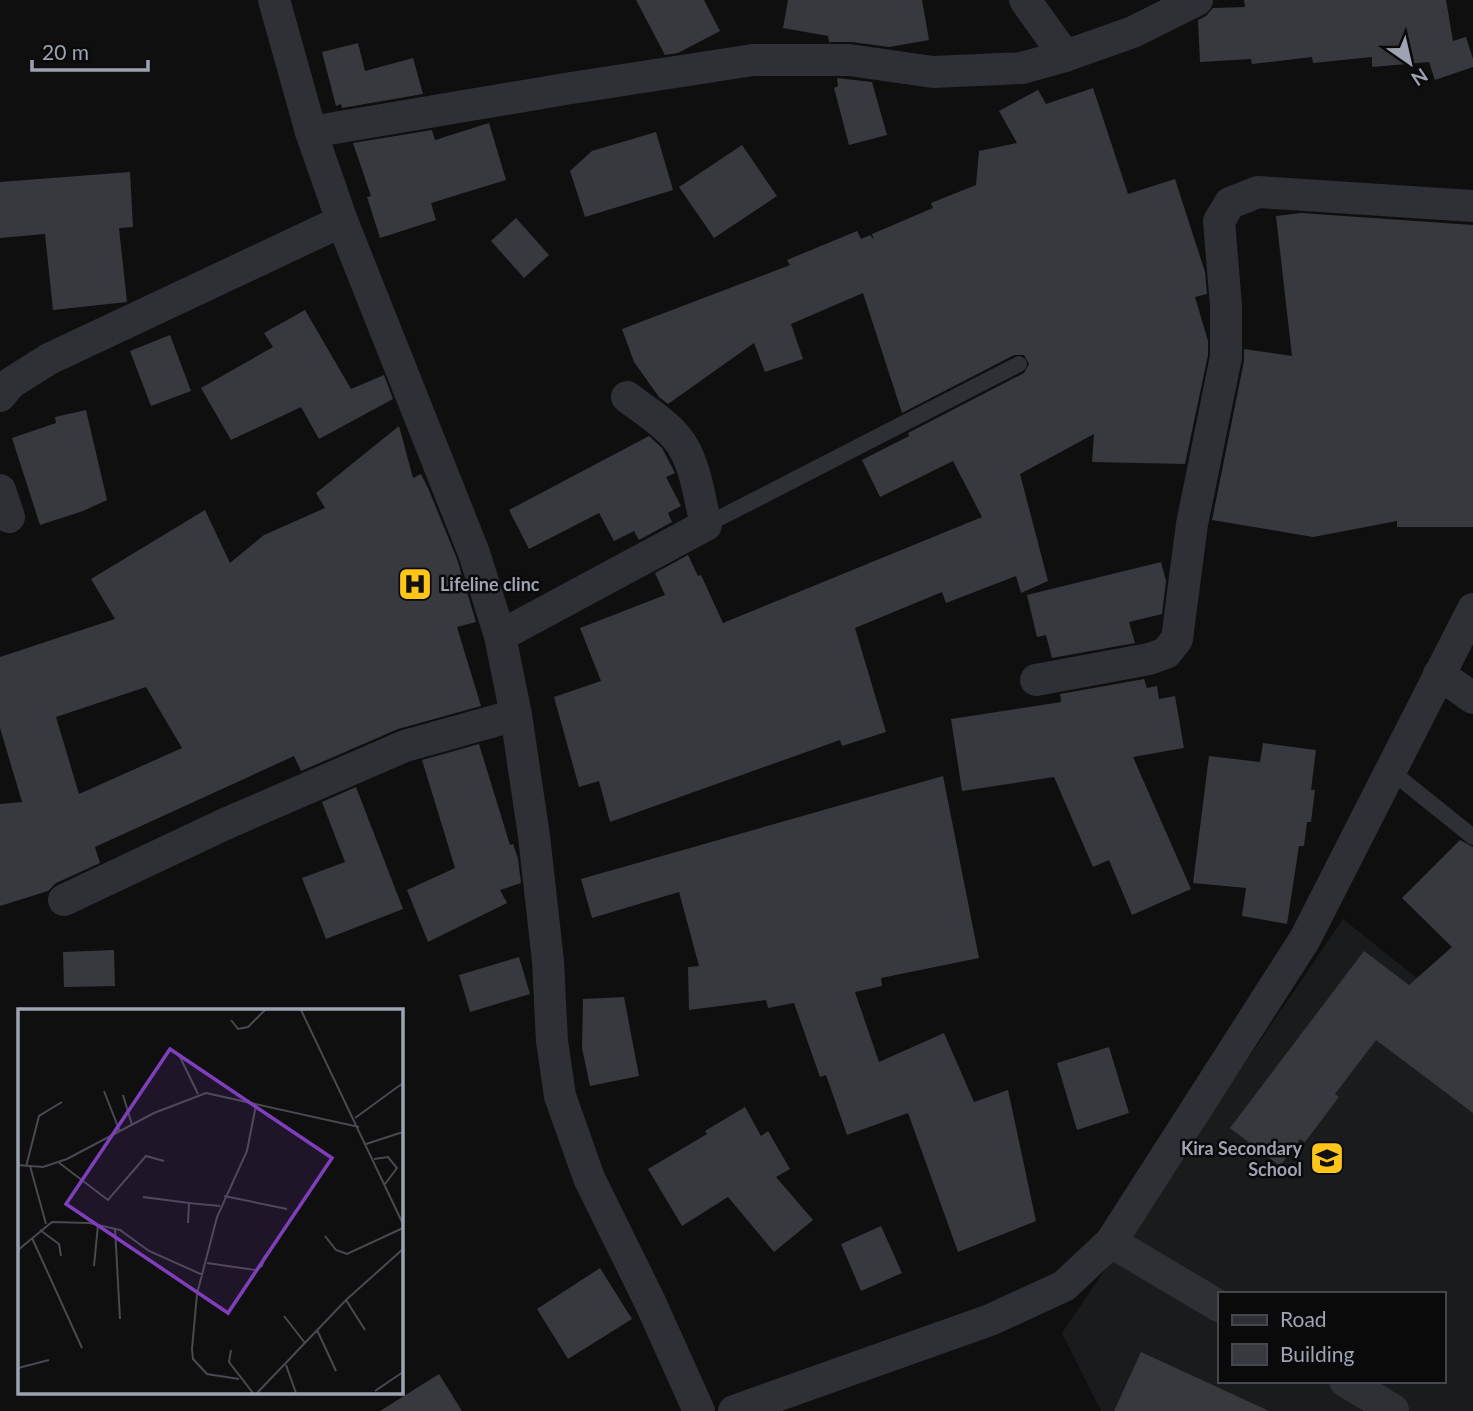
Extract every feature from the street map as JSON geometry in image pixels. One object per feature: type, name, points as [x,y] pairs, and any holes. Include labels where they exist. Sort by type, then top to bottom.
[{"type":"street","points":[[274,0],[311,132],[342,222],[474,553],[500,636],[516,715],[534,836],[548,961],[552,1041],[561,1096],[589,1178],[650,1302],[699,1411]]},
{"type":"street","points":[[1025,0],[1065,56]]},
{"type":"street","points":[[311,132],[753,60],[849,60],[933,72],[1022,68],[1133,32],[1189,2]]},
{"type":"street","points":[[1036,680],[1149,659],[1166,653],[1177,639],[1192,524],[1226,357],[1226,306],[1219,221],[1230,203],[1258,191],[1473,206]]},
{"type":"street","points":[[0,396],[10,383],[49,359],[342,222]]},
{"type":"street","points":[[500,636],[706,525],[688,457],[678,439],[662,423],[627,397]]},
{"type":"street","points":[[734,1411],[990,1320],[1064,1286],[1111,1242],[1305,939],[1473,609]]},
{"type":"street","points":[[1439,674],[1473,698]]},
{"type":"street","points":[[64,901],[225,824],[405,746],[516,715]]},
{"type":"street","points":[[1111,1242],[1218,1305]]},
{"type":"street","points":[[1348,1383],[1393,1410]]},
{"type":"lane","points":[[706,525],[1019,364]]},
{"type":"lane","points":[[1391,771],[1473,837]]},
{"type":"shaded area","name":"Kira Secondary School","points":[[1343,919],[1473,1023],[1473,1411],[1101,1411],[1062,1333]]},
{"type":"building","points":[[636,0],[704,0],[720,31],[678,53],[665,55]]},
{"type":"building","points":[[788,0],[922,0],[929,40],[889,47],[829,42],[828,36],[783,28]]},
{"type":"building","points":[[1244,0],[1446,0],[1453,41],[1466,37],[1473,67],[1435,80],[1429,62],[1372,67],[1372,57],[1313,63],[1312,57],[1252,64],[1251,59],[1200,62],[1198,20],[1213,8],[1245,7]]},
{"type":"building","points":[[358,43],[365,71],[413,58],[423,94],[342,108],[341,104],[336,106],[322,52]]},
{"type":"building","points":[[837,78],[872,82],[887,135],[849,145],[834,88],[838,86]]},
{"type":"building","points":[[1093,88],[1128,194],[1175,179],[1205,272],[1207,294],[1195,297],[1208,341],[1208,355],[1185,464],[1092,462],[1094,434],[1020,474],[1048,581],[1021,593],[1016,576],[946,603],[942,592],[855,628],[886,732],[842,746],[840,740],[610,822],[599,781],[579,787],[554,697],[601,681],[580,628],[665,595],[655,573],[688,555],[698,576],[701,575],[723,623],[982,517],[953,461],[880,497],[862,460],[1024,373],[1029,364],[1024,355],[1014,355],[902,413],[863,293],[791,324],[803,359],[765,372],[754,343],[668,404],[659,397],[634,362],[622,329],[790,265],[787,260],[857,231],[861,239],[870,235],[874,240],[872,234],[933,208],[931,203],[976,185],[979,151],[1017,143],[999,111],[1038,90],[1046,104]]},
{"type":"building","points":[[489,123],[506,180],[431,203],[436,220],[380,238],[367,197],[371,196],[353,143],[432,130],[435,140]]},
{"type":"building","points":[[656,132],[673,190],[585,217],[570,171],[592,151]]},
{"type":"building","points":[[742,145],[777,196],[714,238],[679,187]]},
{"type":"building","points":[[130,172],[133,227],[119,228],[127,302],[53,310],[45,234],[0,238],[0,182]]},
{"type":"building","points":[[1301,213],[1473,225],[1473,527],[1397,527],[1397,521],[1313,537],[1212,520],[1244,361],[1244,349],[1292,356],[1276,216]]},
{"type":"building","points":[[516,218],[549,255],[524,278],[491,241]]},
{"type":"building","points":[[305,310],[351,389],[384,375],[393,399],[319,439],[301,407],[231,440],[201,388],[273,347],[264,333]]},
{"type":"building","points":[[170,335],[191,391],[151,406],[130,351]]},
{"type":"building","points":[[86,410],[107,500],[40,525],[12,438],[56,423],[55,417]]},
{"type":"building","points":[[399,426],[413,478],[421,474],[428,488],[457,559],[476,622],[457,627],[481,706],[398,729],[301,771],[294,756],[95,847],[100,863],[56,883],[48,891],[0,906],[0,804],[22,802],[0,728],[0,657],[115,619],[91,579],[205,510],[230,563],[264,535],[325,508],[316,493]],"holes":[[[146,687],[182,748],[79,794],[56,717]]]},
{"type":"building","points":[[649,436],[662,448],[675,473],[666,477],[681,506],[668,513],[672,522],[639,540],[634,531],[614,541],[599,513],[529,549],[509,510]]},
{"type":"building","points":[[1161,562],[1166,581],[1162,614],[1129,622],[1135,643],[1052,658],[1046,635],[1037,637],[1027,595]]},
{"type":"building","points":[[1144,679],[1147,688],[1157,686],[1159,699],[1175,696],[1184,748],[1133,757],[1191,889],[1132,915],[1109,860],[1093,867],[1054,777],[962,791],[951,719],[1061,702],[1060,694]]},
{"type":"building","points":[[1263,743],[1316,750],[1311,790],[1315,790],[1311,822],[1307,822],[1304,846],[1299,846],[1287,924],[1242,916],[1246,888],[1193,883],[1209,756],[1260,762]]},
{"type":"building","points":[[479,744],[510,845],[513,844],[518,859],[521,883],[500,890],[507,903],[428,942],[407,890],[455,868],[422,760]]},
{"type":"building","points":[[943,776],[979,958],[881,978],[882,986],[855,992],[879,1062],[944,1033],[974,1102],[1008,1090],[1036,1221],[958,1252],[908,1113],[847,1135],[826,1075],[820,1077],[794,1003],[768,1008],[766,1000],[689,1010],[688,967],[699,966],[679,892],[592,918],[581,879]]},
{"type":"building","points":[[356,787],[403,909],[326,939],[302,878],[345,862],[322,802]]},
{"type":"building","points":[[1460,840],[1473,847],[1473,1113],[1376,1040],[1335,1094],[1339,1097],[1305,1142],[1300,1139],[1280,1166],[1230,1128],[1364,951],[1409,985],[1452,947],[1402,898]]},
{"type":"building","points":[[114,950],[115,986],[64,987],[63,952]]},
{"type":"building","points":[[519,957],[530,994],[470,1012],[459,975]]},
{"type":"building","points":[[624,997],[639,1076],[590,1086],[582,1048],[583,999]]},
{"type":"building","points":[[1109,1047],[1129,1113],[1077,1130],[1057,1063]]},
{"type":"building","points":[[745,1107],[761,1136],[768,1131],[790,1169],[776,1177],[813,1220],[774,1252],[728,1197],[682,1226],[648,1169],[707,1134],[705,1131]]},
{"type":"building","points":[[881,1226],[902,1273],[861,1291],[841,1244]]},
{"type":"building","points":[[600,1268],[632,1319],[568,1359],[537,1309]]},
{"type":"building","points":[[1141,1352],[1269,1411],[1114,1411]]},
{"type":"building","points":[[439,1374],[462,1411],[380,1411]]},
{"type":"place","name":"Lifeline clinc","points":[[415,584]]},
{"type":"place","name":"Kira Secondary School","points":[[1327,1158]]}]
